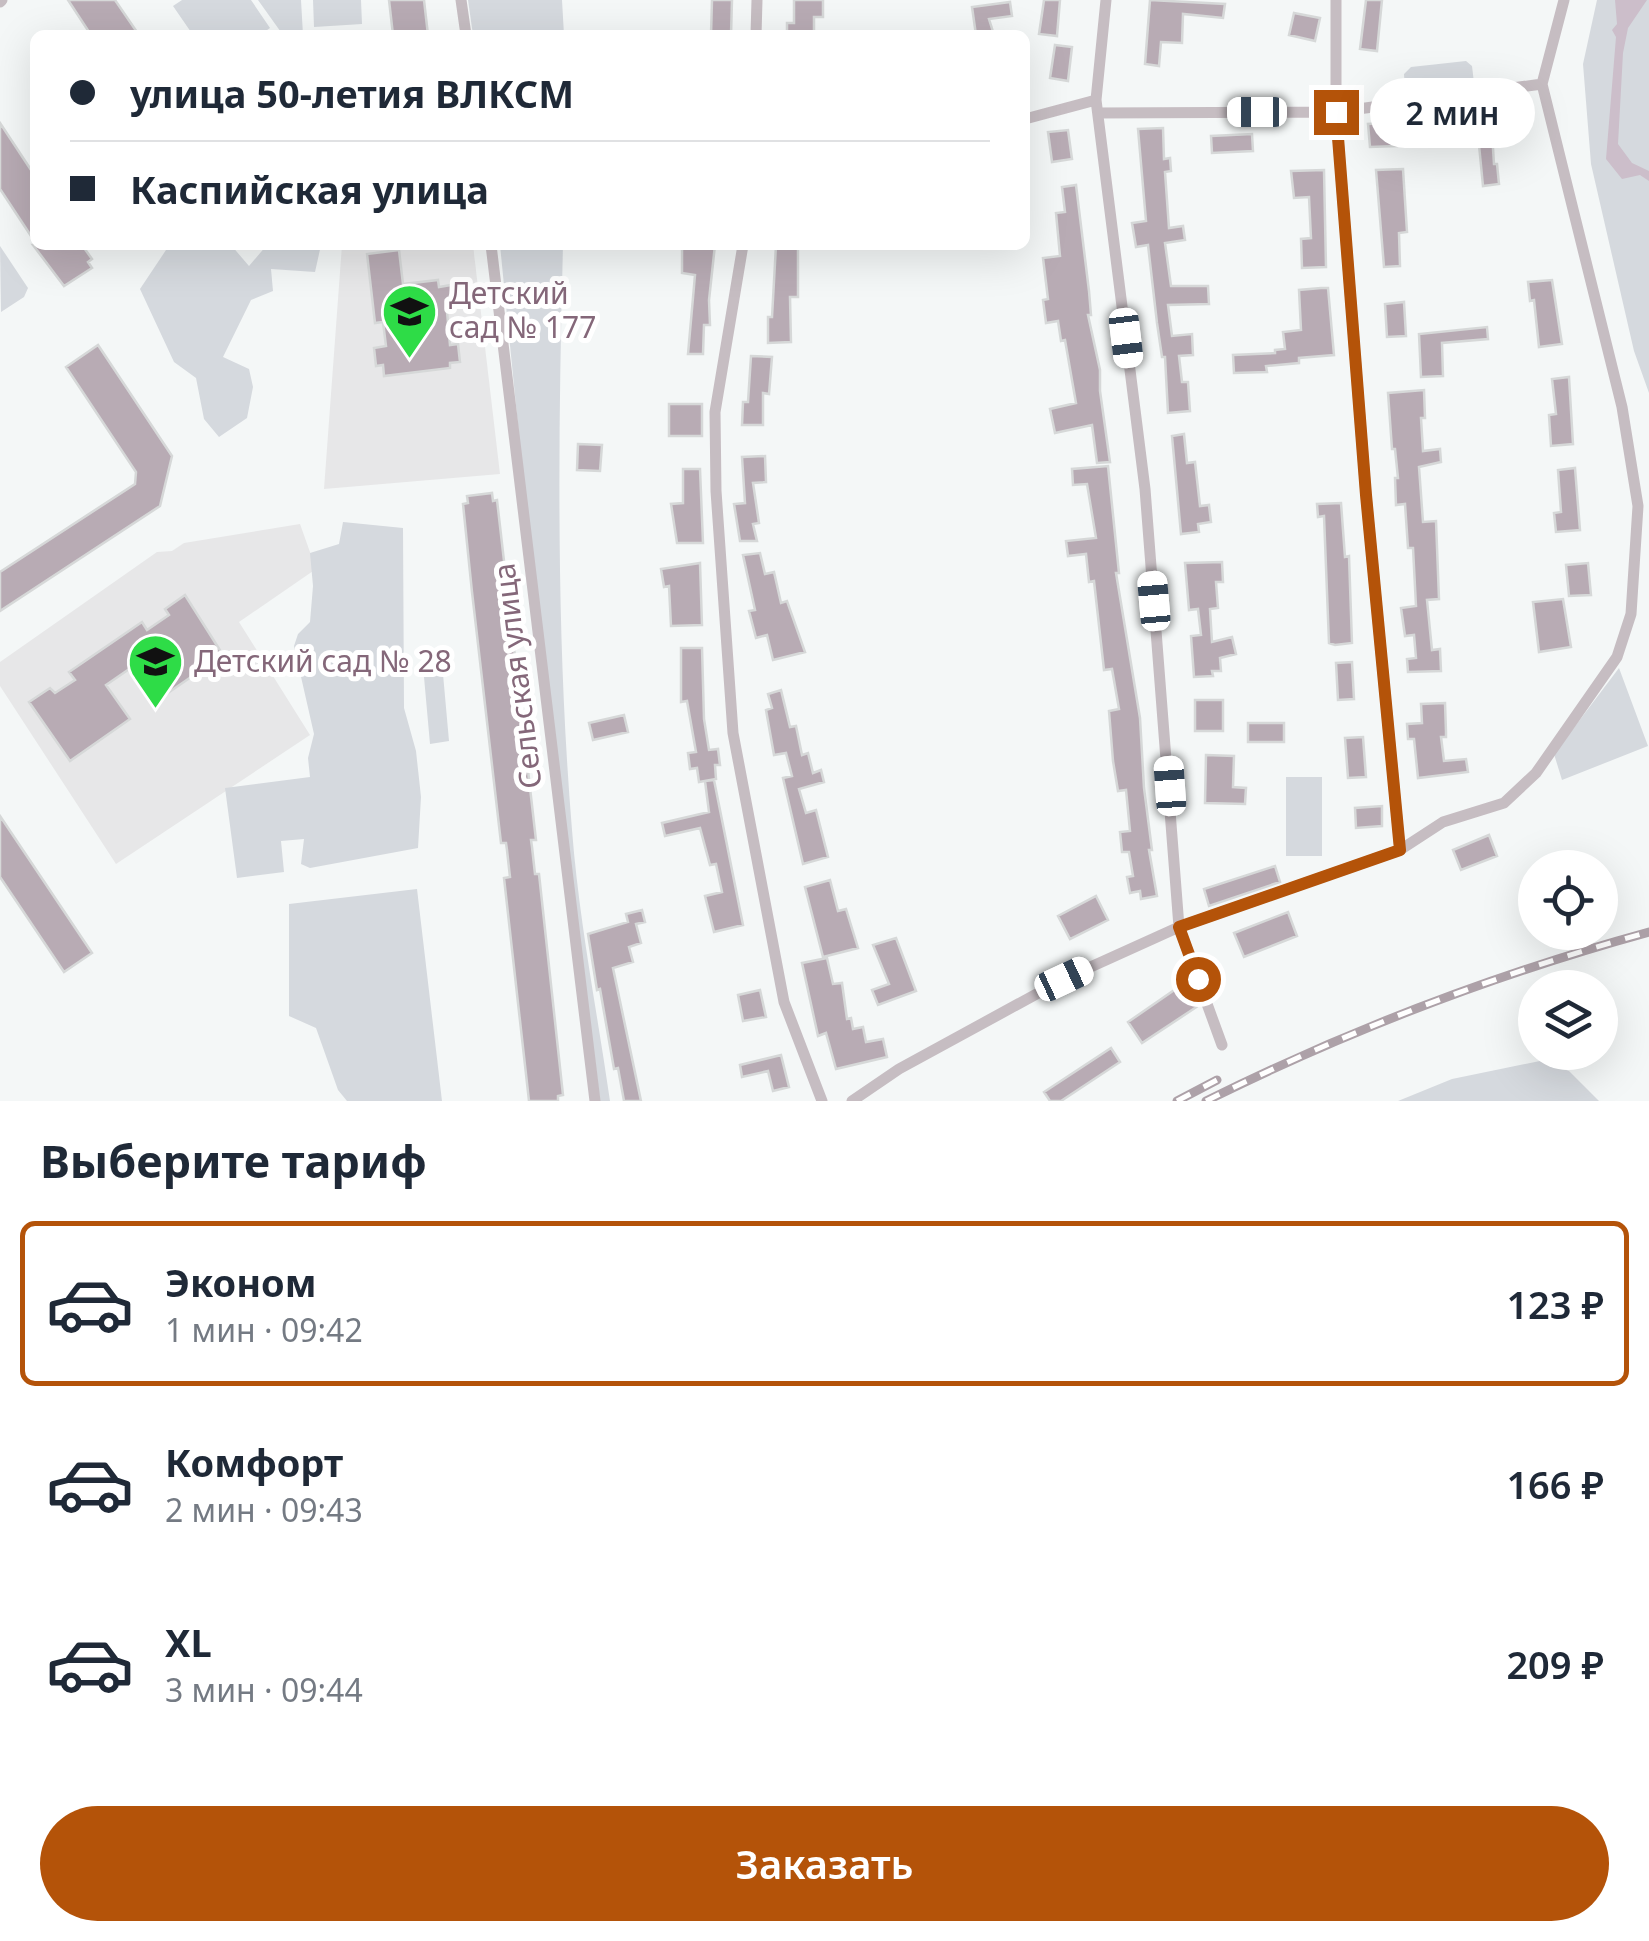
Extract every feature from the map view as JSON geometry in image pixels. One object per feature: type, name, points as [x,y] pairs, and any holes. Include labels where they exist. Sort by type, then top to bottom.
[{"type":"street","points":[[462,0],[465,30]]},
{"type":"street","points":[[756,30],[757,0]]},
{"type":"street","points":[[1106,0],[1097,106],[1145,489],[1179,927],[1222,1045]]},
{"type":"street","points":[[1336,0],[1336,112],[1366,495],[1400,850]]},
{"type":"street","points":[[852,1101],[900,1069],[1064,979],[1179,927],[1400,850],[1443,822],[1504,804],[1536,773],[1616,657],[1632,614],[1638,506],[1622,408],[1542,84],[1564,0]]},
{"type":"street","points":[[1030,118],[1097,106],[1336,112],[1542,84]]},
{"type":"street","name":"Сельская улица","points":[[492,250],[595,1101]]},
{"type":"street","points":[[742,250],[715,412],[716,491],[733,733],[784,1002],[822,1101]]},
{"type":"shaded area","points":[[182,0],[251,0],[270,28],[190,30],[173,6]]},
{"type":"shaded area","points":[[258,0],[301,0],[303,30],[279,30]]},
{"type":"shaded area","points":[[313,0],[361,0],[362,24],[314,27]]},
{"type":"shaded area","points":[[468,0],[562,0],[564,30],[472,30]]},
{"type":"shaded area","points":[[1597,0],[1649,0],[1649,393],[1634,351],[1591,164],[1583,64]]},
{"type":"shaded area","points":[[1615,0],[1647,0],[1628,28],[1618,144],[1632,163],[1649,171],[1649,181],[1640,175],[1622,179],[1606,159],[1616,37],[1612,30],[1617,24]]},
{"type":"shaded area","points":[[1466,61],[1472,66],[1474,83],[1468,92],[1413,99],[1405,92],[1404,74],[1411,67]]},
{"type":"shaded area","points":[[0,246],[28,288],[24,297],[1,312]]},
{"type":"shaded area","points":[[166,250],[235,250],[249,266],[263,250],[320,250],[315,272],[271,269],[273,291],[251,300],[223,357],[249,369],[253,387],[247,418],[219,437],[204,419],[196,378],[174,362],[140,289]]},
{"type":"shaded area","name":"Детский сад № 177","points":[[342,250],[474,250],[500,474],[324,489]]},
{"type":"shaded area","points":[[500,250],[563,250],[560,538],[567,757],[579,898],[610,1101],[600,1101],[526,506]]},
{"type":"shaded area","points":[[343,522],[403,528],[404,708],[416,751],[421,797],[418,848],[310,868],[301,864],[304,839],[281,841],[284,872],[237,878],[225,788],[310,777],[308,758],[314,734],[294,646],[298,634],[310,622],[310,553],[339,544]]},
{"type":"shaded area","name":"Детский сад № 28","points":[[300,524],[316,569],[239,622],[310,735],[116,864],[0,686],[0,662],[157,552],[172,551],[184,543]]},
{"type":"shaded area","points":[[1619,668],[1648,746],[1562,780],[1554,754]]},
{"type":"shaded area","points":[[443,674],[449,741],[430,744],[424,677]]},
{"type":"shaded area","points":[[1286,777],[1322,777],[1322,856],[1286,856]]},
{"type":"shaded area","points":[[417,889],[442,1101],[347,1101],[338,1090],[316,1028],[289,1016],[289,904]]},
{"type":"shaded area","points":[[1518,1066],[1518,1070],[1566,1070],[1599,1101],[1398,1101],[1452,1079]]},
{"type":"building","points":[[68,0],[115,0],[136,30],[88,30]]},
{"type":"building","points":[[389,0],[424,0],[427,30],[392,30]]},
{"type":"building","points":[[712,0],[732,0],[731,30],[711,30]]},
{"type":"building","points":[[794,0],[823,0],[823,17],[814,17],[814,30],[787,30],[787,23],[794,23]]},
{"type":"building","points":[[1044,0],[1060,0],[1057,36],[1039,34]]},
{"type":"building","points":[[1150,0],[1225,4],[1223,18],[1183,14],[1182,43],[1161,42],[1159,66],[1145,64]]},
{"type":"building","points":[[1366,0],[1382,0],[1377,51],[1360,49]]},
{"type":"building","points":[[1010,2],[1012,16],[989,19],[992,30],[975,30],[972,7]]},
{"type":"building","points":[[1294,13],[1320,18],[1315,41],[1289,35]]},
{"type":"building","points":[[1055,45],[1072,47],[1068,81],[1050,78]]},
{"type":"building","points":[[1491,116],[1499,184],[1483,186],[1479,145],[1469,146],[1468,117]]},
{"type":"building","points":[[1396,122],[1397,146],[1370,147],[1368,124]]},
{"type":"building","points":[[0,123],[30,168],[30,234],[0,189]]},
{"type":"building","points":[[1163,128],[1164,159],[1170,158],[1171,171],[1165,172],[1169,228],[1183,226],[1185,240],[1165,243],[1171,286],[1208,286],[1209,304],[1168,305],[1172,336],[1192,334],[1193,355],[1179,356],[1182,382],[1188,382],[1190,411],[1168,413],[1165,357],[1148,245],[1136,247],[1132,223],[1146,221],[1138,129]]},
{"type":"building","points":[[1068,130],[1072,159],[1052,162],[1048,132]]},
{"type":"building","points":[[1252,134],[1253,151],[1212,153],[1211,136]]},
{"type":"building","points":[[1403,169],[1407,232],[1399,233],[1400,266],[1384,267],[1376,170]]},
{"type":"building","points":[[1324,170],[1326,267],[1302,268],[1301,239],[1311,238],[1309,197],[1294,198],[1291,171]]},
{"type":"building","points":[[1076,185],[1089,291],[1088,315],[1100,370],[1110,462],[1097,463],[1092,425],[1055,433],[1050,409],[1076,403],[1058,321],[1046,323],[1043,300],[1048,299],[1043,258],[1060,256],[1056,213],[1065,212],[1062,187]]},
{"type":"building","points":[[37,250],[86,250],[92,259],[88,262],[92,268],[64,286]]},
{"type":"building","points":[[399,250],[403,284],[438,280],[439,287],[451,285],[452,299],[446,300],[450,345],[458,344],[460,362],[450,363],[450,368],[384,376],[383,365],[376,366],[374,348],[386,346],[383,322],[375,323],[367,254]]},
{"type":"building","points":[[682,250],[714,250],[710,325],[704,325],[703,354],[688,354],[695,275],[682,273]]},
{"type":"building","points":[[776,250],[798,250],[798,297],[790,297],[791,342],[768,343],[768,317],[772,317]]},
{"type":"building","points":[[1552,280],[1562,344],[1539,347],[1528,282]]},
{"type":"building","points":[[1328,288],[1334,355],[1266,366],[1267,372],[1234,373],[1233,355],[1275,353],[1285,349],[1283,332],[1301,330],[1299,290]]},
{"type":"building","points":[[1404,302],[1406,336],[1387,337],[1385,304]]},
{"type":"building","points":[[1487,327],[1488,339],[1442,343],[1443,376],[1421,377],[1419,334]]},
{"type":"building","points":[[98,345],[172,456],[160,506],[0,611],[0,572],[135,484],[136,472],[66,367]]},
{"type":"building","points":[[751,356],[772,357],[769,394],[763,393],[763,425],[742,425]]},
{"type":"building","points":[[1569,377],[1573,444],[1551,446],[1549,415],[1556,414],[1552,379]]},
{"type":"building","points":[[1424,390],[1423,451],[1440,449],[1441,462],[1419,467],[1423,522],[1436,521],[1439,599],[1427,600],[1432,650],[1440,649],[1441,671],[1408,672],[1407,659],[1416,658],[1414,635],[1405,636],[1401,608],[1416,606],[1413,548],[1408,548],[1405,504],[1396,505],[1398,478],[1388,393]]},
{"type":"building","points":[[669,404],[702,404],[702,436],[669,436]]},
{"type":"building","points":[[1184,434],[1187,463],[1195,462],[1200,506],[1209,505],[1211,522],[1198,524],[1199,532],[1181,534],[1172,436]]},
{"type":"building","points":[[578,444],[602,445],[600,471],[577,470]]},
{"type":"building","points":[[765,456],[766,482],[753,483],[759,523],[753,524],[757,541],[740,541],[734,504],[745,503],[742,457]]},
{"type":"building","points":[[1108,466],[1116,573],[1140,718],[1149,850],[1157,896],[1141,899],[1140,891],[1130,893],[1127,877],[1133,876],[1129,852],[1122,852],[1120,832],[1130,831],[1126,790],[1118,791],[1109,711],[1119,709],[1112,669],[1104,670],[1094,581],[1089,582],[1086,554],[1068,556],[1066,541],[1096,538],[1087,484],[1073,485],[1072,469]]},
{"type":"building","points":[[1575,468],[1580,530],[1556,532],[1554,513],[1561,512],[1558,470]]},
{"type":"building","points":[[683,469],[700,469],[703,543],[677,543],[671,504],[683,503]]},
{"type":"building","points":[[492,493],[493,501],[497,500],[536,840],[531,840],[535,874],[539,874],[563,1095],[558,1096],[558,1101],[529,1101],[504,878],[510,877],[507,850],[506,843],[501,843],[472,592],[463,504],[468,503],[467,496]]},
{"type":"building","points":[[1341,503],[1345,557],[1349,556],[1352,643],[1335,645],[1329,643],[1324,516],[1318,517],[1317,504]]},
{"type":"building","points":[[760,553],[765,574],[774,572],[781,603],[787,601],[805,652],[773,660],[767,635],[756,638],[749,611],[755,610],[743,555]]},
{"type":"building","points":[[1222,562],[1223,582],[1216,582],[1218,608],[1210,609],[1212,642],[1232,637],[1236,654],[1220,658],[1221,671],[1212,671],[1213,676],[1194,677],[1191,636],[1201,635],[1198,609],[1189,610],[1185,563]]},
{"type":"building","points":[[700,563],[702,625],[671,626],[669,586],[664,587],[661,569]]},
{"type":"building","points":[[1588,563],[1591,595],[1569,596],[1566,565]]},
{"type":"building","points":[[185,595],[223,655],[162,697],[138,663],[106,685],[130,719],[70,761],[29,702],[50,688],[55,693],[75,680],[69,672],[142,622],[147,630],[169,615],[165,609]]},
{"type":"building","points":[[1563,599],[1571,647],[1539,652],[1533,602]]},
{"type":"building","points":[[681,648],[702,648],[704,719],[709,750],[718,749],[720,765],[715,765],[716,779],[699,782],[697,768],[690,769],[688,753],[696,752],[687,701],[681,702]]},
{"type":"building","points":[[1352,662],[1354,699],[1338,700],[1336,663]]},
{"type":"building","points":[[781,690],[790,727],[796,726],[802,755],[808,753],[813,773],[821,770],[824,782],[799,789],[806,813],[816,810],[828,857],[803,864],[783,778],[792,776],[786,753],[774,755],[766,710],[772,708],[768,694]]},
{"type":"building","points":[[1195,700],[1223,700],[1223,731],[1195,731]]},
{"type":"building","points":[[1445,703],[1446,737],[1441,737],[1444,761],[1466,759],[1468,772],[1418,778],[1414,739],[1408,739],[1407,724],[1422,723],[1421,704]]},
{"type":"building","points":[[624,715],[628,732],[593,740],[589,723]]},
{"type":"building","points":[[1248,723],[1284,723],[1284,742],[1248,742]]},
{"type":"building","points":[[1363,737],[1366,777],[1348,778],[1345,738]]},
{"type":"building","points":[[1206,755],[1234,756],[1233,787],[1246,788],[1245,804],[1205,803]]},
{"type":"building","points":[[714,780],[743,925],[714,932],[705,896],[722,892],[716,864],[710,865],[700,828],[665,836],[662,823],[709,812],[705,781]]},
{"type":"building","points":[[1382,806],[1382,826],[1356,828],[1355,808]]},
{"type":"building","points":[[0,816],[92,953],[64,972],[0,877]]},
{"type":"building","points":[[1489,835],[1497,856],[1461,870],[1453,850]]},
{"type":"building","points":[[1275,866],[1280,882],[1209,906],[1204,889]]},
{"type":"building","points":[[830,880],[838,911],[846,909],[858,948],[823,957],[805,887]]},
{"type":"building","points":[[1096,896],[1108,920],[1070,939],[1058,916]]},
{"type":"building","points":[[642,910],[645,922],[636,924],[641,943],[629,947],[633,962],[613,968],[641,1101],[624,1101],[618,1068],[614,1069],[588,934],[628,922],[626,914]]},
{"type":"building","points":[[1288,912],[1297,936],[1244,957],[1234,933]]},
{"type":"building","points":[[896,938],[916,991],[878,1005],[872,990],[889,984],[873,945]]},
{"type":"building","points":[[827,958],[833,984],[842,983],[847,1019],[851,1018],[853,1029],[863,1027],[866,1042],[883,1039],[887,1057],[836,1069],[826,1033],[818,1036],[802,963]]},
{"type":"building","points":[[1183,984],[1198,1006],[1142,1043],[1128,1022]]},
{"type":"building","points":[[760,990],[766,1017],[743,1021],[738,995]]},
{"type":"building","points":[[1111,1048],[1120,1062],[1061,1101],[1050,1101],[1044,1092]]},
{"type":"building","points":[[781,1055],[789,1087],[773,1091],[768,1071],[742,1077],[740,1065]]},
{"type":"railway","points":[[1206,1101],[1424,1006],[1535,966],[1649,932]]},
{"type":"railway","points":[[1177,1101],[1217,1080]]},
{"type":"place","name":"Детский сад № 177","points":[[410,360]]},
{"type":"place","name":"Детский сад № 28","points":[[155,711]]},
{"type":"route","points":[[1198,979],[1179,927],[1400,850],[1366,495],[1336,112]]}]
